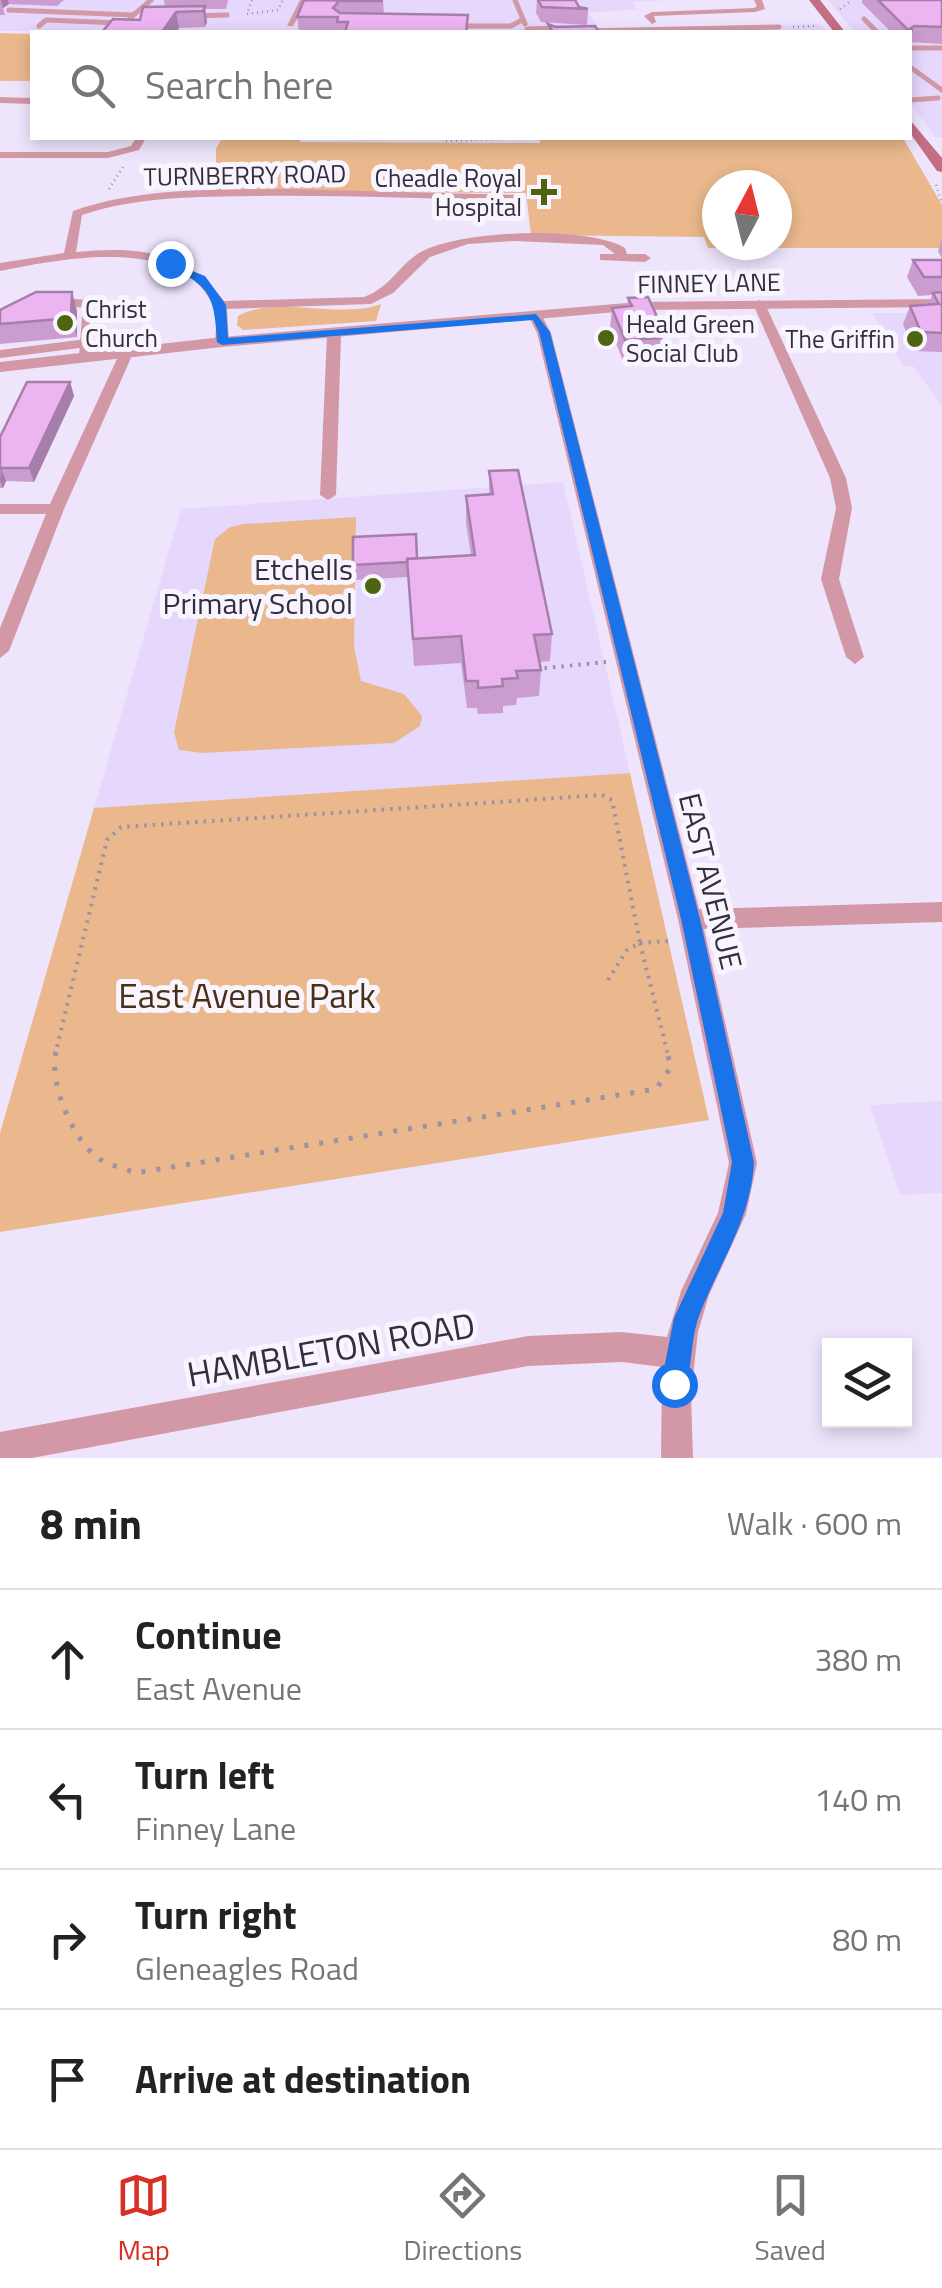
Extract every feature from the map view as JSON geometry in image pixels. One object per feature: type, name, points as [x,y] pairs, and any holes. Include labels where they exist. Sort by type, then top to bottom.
[{"type":"main road","points":[[814,0],[838,29]]},
{"type":"main road","points":[[912,127],[942,172]]},
{"type":"street","points":[[290,24],[304,0]]},
{"type":"street","points":[[652,22],[648,16],[652,14],[713,21],[755,10],[763,4],[758,0]]},
{"type":"street","points":[[704,1],[713,21]]},
{"type":"street","points":[[0,100],[30,101]]},
{"type":"street","points":[[0,155],[108,154],[138,143]]},
{"type":"street","name":"TURNBERRY ROAD","points":[[70,253],[77,213],[102,202],[219,194],[517,198]]},
{"type":"street","points":[[221,305],[366,301],[386,295],[420,257],[469,239],[606,242],[620,251],[621,257]]},
{"type":"street","points":[[0,266],[70,253],[130,255],[170,263],[201,278],[221,305],[222,342]]},
{"type":"street","points":[[604,257],[645,258]]},
{"type":"street","name":"FINNEY LANE","points":[[0,367],[85,350],[127,351],[334,335],[639,306],[942,303]]},
{"type":"street","points":[[759,304],[838,478],[844,508],[830,579],[856,657]]},
{"type":"street","name":"EAST AVENUE","points":[[536,317],[544,332],[692,929],[743,1162],[734,1216],[698,1288],[677,1353],[677,1458]]},
{"type":"street","points":[[328,495],[334,335]]},
{"type":"street","points":[[0,651],[56,509],[127,351]]},
{"type":"street","points":[[0,509],[56,509]]},
{"type":"street","points":[[692,929],[942,912]]},
{"type":"street","name":"HAMBLETON ROAD","points":[[0,1448],[528,1351],[622,1347],[677,1353]]},
{"type":"lane","points":[[120,30],[151,0]]},
{"type":"lane","points":[[515,0],[527,30]]},
{"type":"lane","points":[[9,10],[143,16]]},
{"type":"lane","points":[[176,16],[227,15]]},
{"type":"lane","points":[[864,19],[876,30]]},
{"type":"lane","points":[[39,26],[46,20],[126,23]]},
{"type":"lane","points":[[446,26],[511,26],[522,20]]},
{"type":"lane","points":[[603,30],[713,21],[757,30],[778,27]]},
{"type":"lane","points":[[912,48],[942,48]]},
{"type":"lane","points":[[912,68],[942,90],[937,97]]},
{"type":"lane","points":[[0,354],[85,350],[87,304],[47,304]]},
{"type":"path","points":[[252,0],[248,14],[278,10],[283,0]]},
{"type":"path","points":[[835,9],[842,9],[852,0]]},
{"type":"path","points":[[778,27],[838,29]]},
{"type":"path","points":[[446,141],[524,140]]},
{"type":"path","points":[[102,202],[138,143]]},
{"type":"path","points":[[534,669],[626,661]]},
{"type":"path","points":[[602,795],[612,800],[640,943],[670,1067],[656,1089],[135,1173],[97,1157],[64,1112],[54,1065],[57,1046],[107,840],[121,828],[602,795]]},
{"type":"path","points":[[608,980],[628,950],[692,929]]},
{"type":"shaded area","points":[[0,0],[671,0],[632,2],[637,9],[589,13],[599,29],[821,24],[826,30],[30,30],[0,31]]},
{"type":"shaded area","points":[[828,0],[942,0],[942,137],[935,137],[912,105],[912,30],[853,30]]},
{"type":"shaded area","name":"The Griffin","points":[[872,313],[942,313],[942,406],[913,366],[903,366]]},
{"type":"shaded area","name":"Etchells Primary School","points":[[563,482],[630,773],[94,808],[181,509]]},
{"type":"shaded area","points":[[942,1101],[942,1193],[900,1195],[870,1105]]},
{"type":"green space","points":[[0,33],[30,34],[30,81],[0,81]]},
{"type":"green space","name":"Cheadle Royal Hospital","points":[[221,140],[904,140],[942,205],[942,248],[792,248],[792,170],[702,170],[702,237],[531,235],[526,193],[216,191],[216,149]]},
{"type":"green space","points":[[381,304],[376,321],[243,330],[237,325],[238,316],[270,307],[346,310]]},
{"type":"green space","points":[[356,517],[354,646],[361,681],[404,694],[422,716],[420,726],[394,743],[202,753],[179,750],[174,732],[215,539],[230,527],[244,524]]},
{"type":"green space","name":"East Avenue Park","points":[[630,773],[709,1120],[0,1232],[0,1133],[94,808]]},
{"type":"building","points":[[304,0],[383,1],[339,1],[333,8],[340,13],[468,15],[466,30],[346,30],[348,22],[337,22],[338,17],[297,17]]},
{"type":"building","points":[[538,0],[575,0],[579,7],[588,9],[542,7]]},
{"type":"building","points":[[878,0],[942,0],[942,27],[914,26],[908,30]]},
{"type":"building","points":[[205,6],[203,11],[176,12],[163,30],[104,30],[113,19],[140,20],[143,7]]},
{"type":"building","points":[[548,24],[595,26],[598,30],[552,30]]},
{"type":"building","points":[[913,260],[942,260],[942,277],[924,277]]},
{"type":"building","points":[[36,292],[72,292],[71,318],[0,324],[0,310]]},
{"type":"building","points":[[942,292],[942,333],[921,332],[910,306],[939,304],[933,293]]},
{"type":"building","points":[[648,297],[659,321],[653,321],[661,338],[625,340],[612,308],[632,306],[628,298]]},
{"type":"building","points":[[27,382],[70,382],[29,468],[0,469],[0,437]]},
{"type":"building","points":[[518,470],[552,634],[534,635],[541,670],[516,671],[518,678],[502,679],[503,686],[478,688],[478,681],[466,681],[461,636],[413,639],[407,559],[475,555],[466,496],[493,494],[489,471]]},
{"type":"building","points":[[416,534],[417,558],[353,565],[353,537]]},
{"type":"place","name":"Cheadle Royal Hospital","points":[[544,192]]},
{"type":"place","name":"Christ Church","points":[[65,323]]},
{"type":"place","name":"Heald Green Social Club","points":[[606,338]]},
{"type":"place","name":"The Griffin","points":[[915,339]]},
{"type":"place","name":"Etchells Primary School","points":[[373,586]]},
{"type":"route","points":[[170,263],[201,278],[221,305],[222,342],[536,317],[544,332],[690,919],[743,1162],[734,1216],[686,1318],[674,1384]]}]
